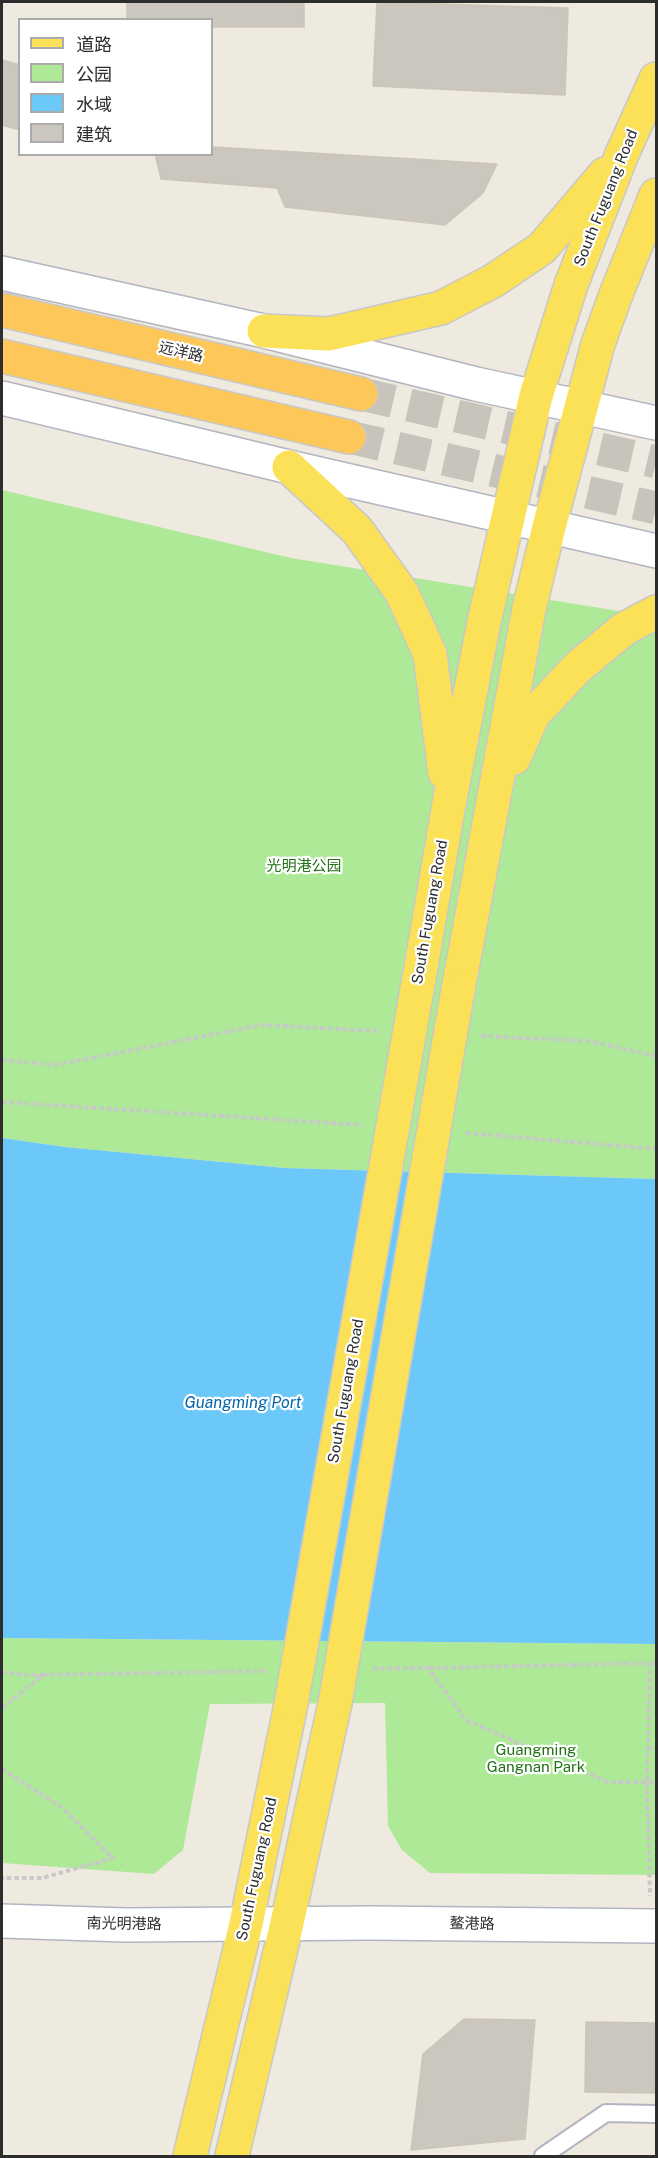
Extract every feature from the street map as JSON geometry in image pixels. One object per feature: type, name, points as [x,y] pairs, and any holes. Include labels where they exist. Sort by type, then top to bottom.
[{"type":"highway","name":"远洋路","points":[[2,310],[361,394]]},
{"type":"highway","points":[[2,356],[349,437]]},
{"type":"main road","name":"South Fuguang Road","points":[[190,2157],[246,1924],[291,1704],[449,804],[484,622],[536,396],[572,285],[622,154],[657,79]]},
{"type":"main road","points":[[264,331],[329,334],[441,308],[493,281],[542,248],[622,154]]},
{"type":"main road","points":[[232,2157],[287,1923],[335,1703],[458,990],[525,628],[549,527],[598,344],[657,195]]},
{"type":"main road","points":[[2,273],[264,331],[476,384],[657,423]]},
{"type":"main road","points":[[2,398],[289,467],[657,551]]},
{"type":"main road","points":[[289,467],[357,530],[402,593],[430,654],[449,804]]},
{"type":"main road","points":[[491,809],[533,715],[578,667],[624,629],[657,612]]},
{"type":"main road","name":"鳌港路","points":[[246,1924],[653,1912]]},
{"type":"main road","name":"南光明港路","points":[[2,1921],[126,1925],[246,1924]]},
{"type":"lane","points":[[543,2157],[606,2114],[657,2114]]},
{"type":"path","points":[[2,1060],[55,1065],[262,1025],[379,1031]]},
{"type":"path","points":[[472,1036],[588,1041],[657,1056]]},
{"type":"path","points":[[2,1102],[369,1126]]},
{"type":"path","points":[[463,1133],[657,1149]]},
{"type":"path","points":[[650,1663],[646,1782],[653,1912]]},
{"type":"path","points":[[428,1668],[657,1663]]},
{"type":"path","points":[[2,1671],[23,1675],[43,1675]]},
{"type":"path","points":[[648,1749],[657,1749]]},
{"type":"path","points":[[2,1769],[64,1809],[113,1858],[42,1878],[2,1878]]},
{"type":"green space","name":"光明港公园","points":[[2,490],[291,558],[656,617],[656,1179],[284,1168],[65,1147],[2,1138]]},
{"type":"green space","name":"Guangming Gangnan Park","points":[[2,1638],[656,1644],[656,1875],[430,1873],[402,1850],[388,1826],[385,1703],[210,1704],[183,1850],[154,1874],[2,1863]]},
{"type":"water","name":"Guangming Port","points":[[2,1138],[65,1147],[284,1168],[656,1179],[656,1644],[2,1638]]},
{"type":"building","points":[[127,2],[304,2],[304,27],[213,27],[213,18],[127,18]]},
{"type":"building","points":[[377,2],[568,8],[565,95],[373,86]]},
{"type":"building","points":[[2,60],[18,64],[18,129],[2,125]]},
{"type":"building","points":[[213,147],[497,164],[483,193],[445,225],[285,207],[277,188],[161,179],[155,156],[213,156]]},
{"type":"building","points":[[464,2019],[535,2020],[525,2139],[411,2150],[423,2054]]},
{"type":"building","points":[[586,2022],[656,2023],[656,2093],[585,2092]]},
{"type":"tunnel","points":[[361,394],[656,462]]},
{"type":"tunnel","points":[[349,437],[656,508]]}]
